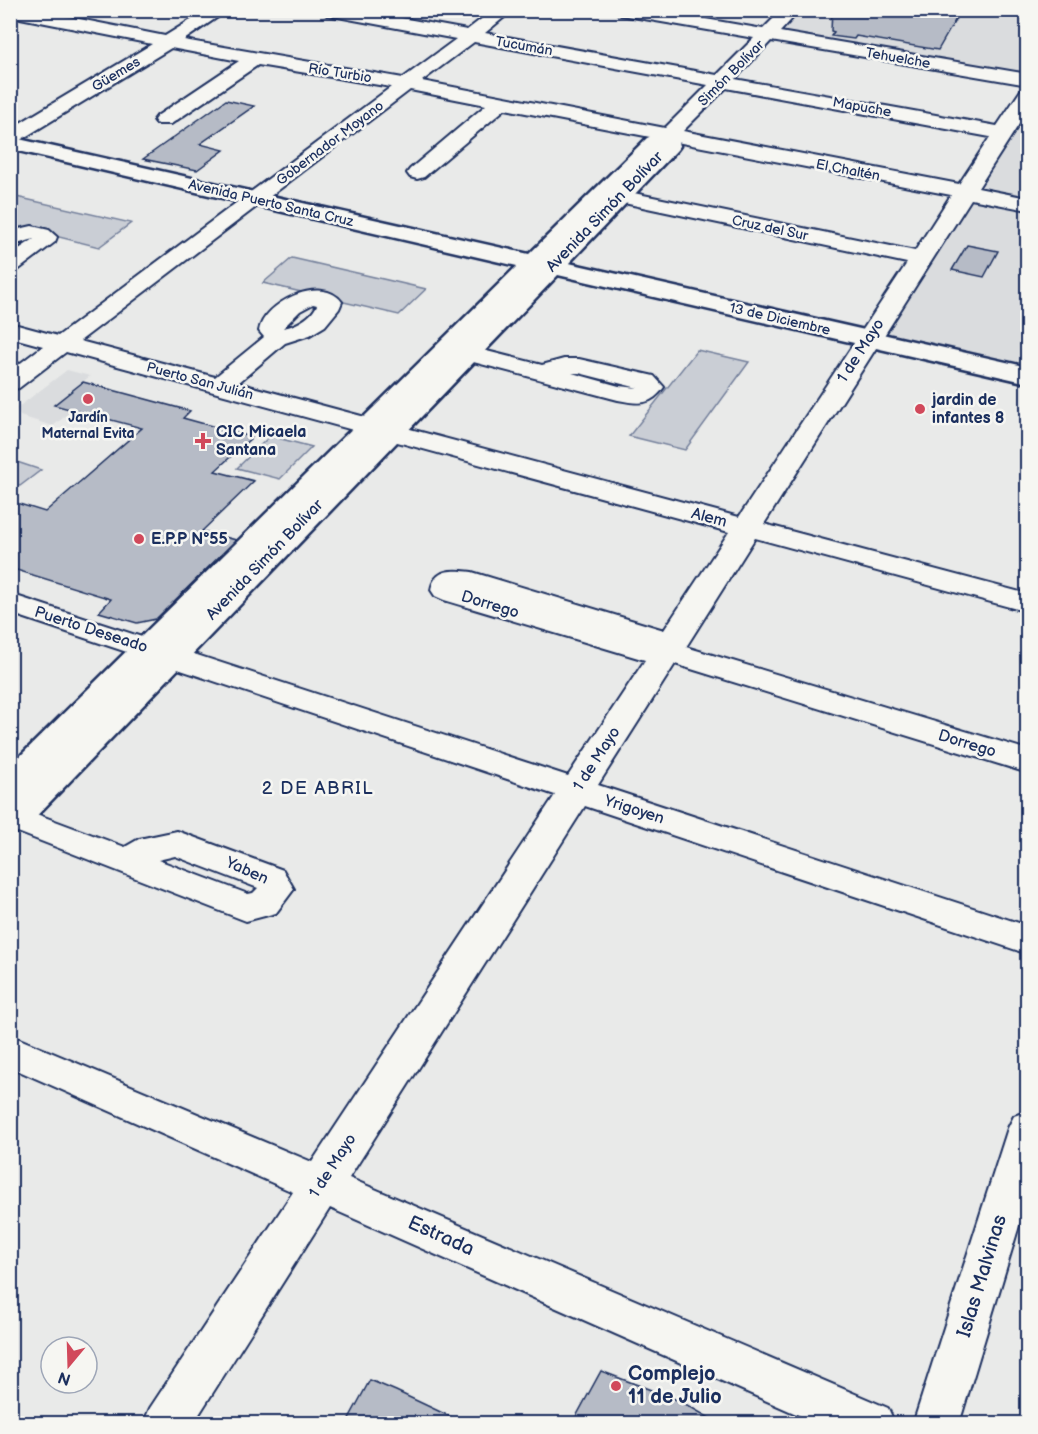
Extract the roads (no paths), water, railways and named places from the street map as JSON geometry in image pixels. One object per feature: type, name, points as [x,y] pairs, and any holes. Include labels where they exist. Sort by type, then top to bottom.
[{"type":"street","name":"Güemes","points":[[10,138],[220,10]]},
{"type":"street","name":"Tucumán","points":[[327,10],[721,82]]},
{"type":"street","name":"Gobernador Moyano","points":[[10,383],[505,10]]},
{"type":"street","name":"Tehuelche","points":[[621,10],[1028,80]]},
{"type":"street","name":"Simón Bolívar","points":[[669,135],[792,10]]},
{"type":"street","name":"Río Turbio","points":[[10,11],[255,59],[407,84],[669,135]]},
{"type":"street","points":[[164,120],[255,59]]},
{"type":"street","name":"Mapuche","points":[[721,82],[1002,133]]},
{"type":"street","name":"1 de Mayo","points":[[166,1424],[1028,94]]},
{"type":"street","points":[[417,172],[501,102]]},
{"type":"street","name":"El Chaltén","points":[[669,135],[1028,204]]},
{"type":"street","name":"Avenida Simón Bolívar","points":[[12,809],[159,653],[541,265],[654,142],[669,135],[670,146],[619,196],[541,265],[467,353],[380,429]]},
{"type":"street","name":"Avenida Puerto Santa Cruz","points":[[10,143],[541,265]]},
{"type":"street","name":"Cruz del Sur","points":[[619,196],[920,260]]},
{"type":"street","points":[[10,240],[19,234],[29,232],[40,233],[46,237],[44,242],[10,265]]},
{"type":"street","name":"13 de Diciembre","points":[[541,265],[1028,375]]},
{"type":"street","name":"Puerto San Julián","points":[[10,330],[380,429]]},
{"type":"street","points":[[220,386],[279,336]]},
{"type":"street","points":[[467,353],[544,373]]},
{"type":"street","name":"Alem","points":[[380,429],[1028,603]]},
{"type":"street","name":"Dorrego","points":[[667,651],[652,635],[472,581],[452,578],[446,584],[445,590],[454,594],[642,650],[667,651],[1028,762]]},
{"type":"street","name":"Puerto Deseado","points":[[10,603],[159,653]]},
{"type":"street","name":"Yrigoyen","points":[[159,653],[1028,940]]},
{"type":"street","points":[[12,809],[128,862]]},
{"type":"street","name":"Estrada","points":[[10,1050],[872,1424]]},
{"type":"street","name":"Islas Malvinas","points":[[936,1424],[1028,1128]]},
{"type":"place","name":"Jardín Maternal Evita","points":[[88,399]]},
{"type":"place","name":"jardin de infantes 8","points":[[920,409]]},
{"type":"place","name":"CIC Micaela Santana","points":[[203,441]]},
{"type":"place","name":"E.P.P N°55","points":[[139,539]]},
{"type":"place","name":"Complejo 11 de Julio","points":[[616,1386]]},
{"type":"district","name":"2 DE ABRIL","points":[[318,788]]}]
